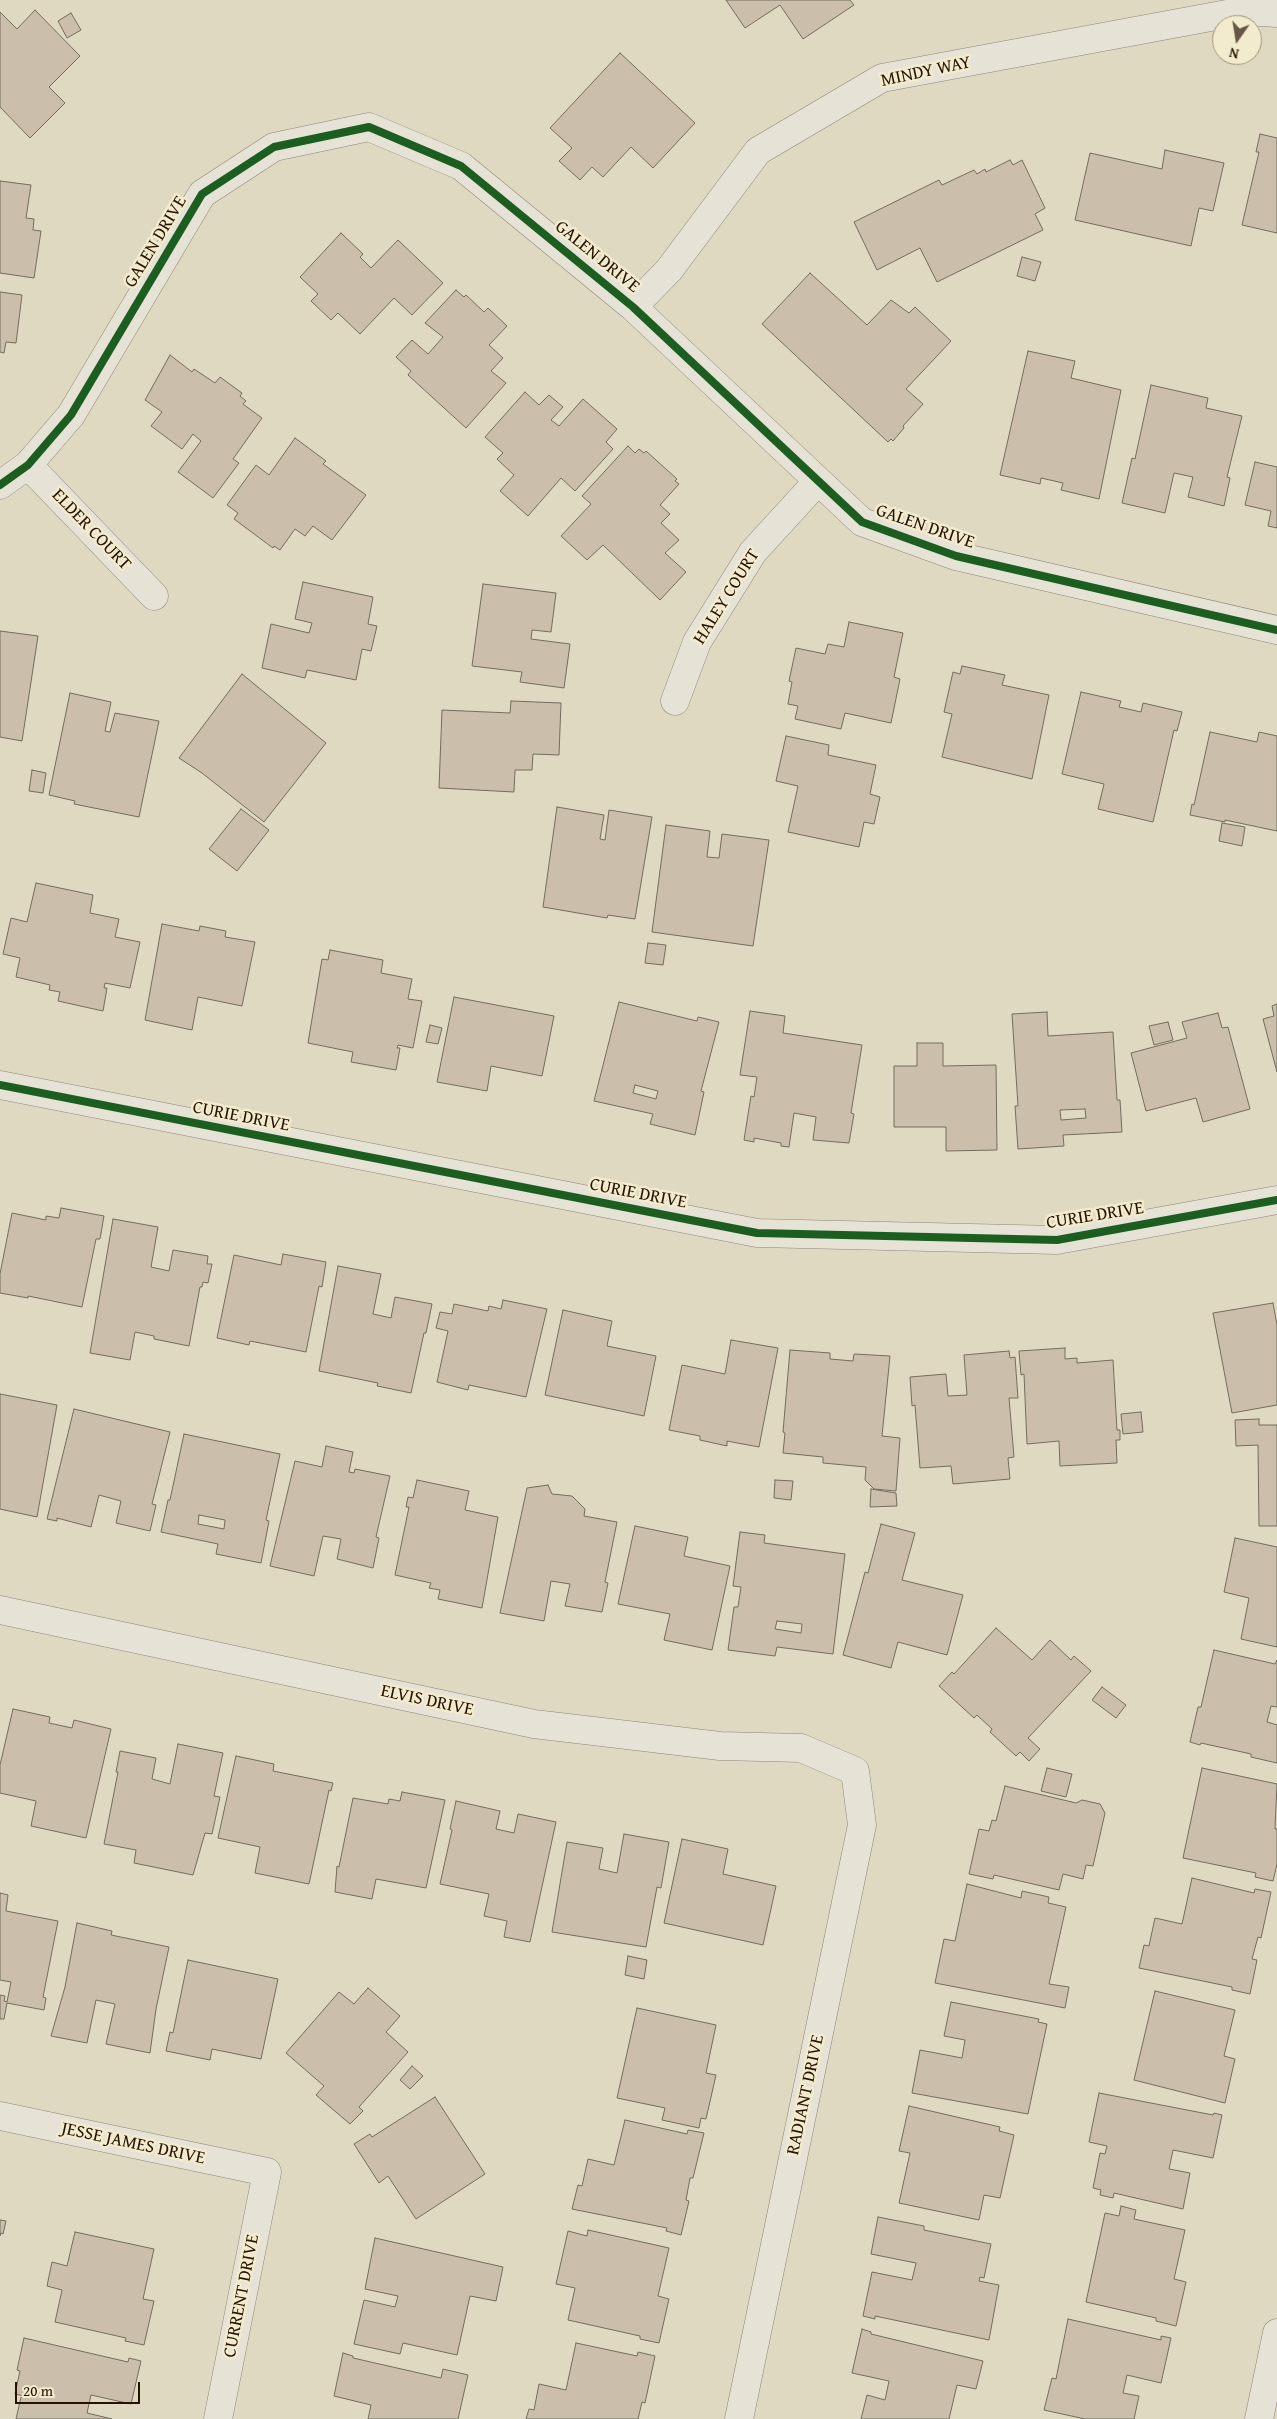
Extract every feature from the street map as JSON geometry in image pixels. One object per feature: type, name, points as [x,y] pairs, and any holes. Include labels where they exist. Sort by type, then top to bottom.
[{"type":"street","name":"MINDY WAY","points":[[633,307],[669,270],[758,151],[882,78],[1243,11],[1277,12]]},
{"type":"street","name":"GALEN DRIVE","points":[[0,485],[28,465],[70,416],[202,194],[274,147],[369,127],[461,166],[633,307],[862,522],[956,556],[1277,630]]},
{"type":"street","name":"ELDER COURT","points":[[28,465],[154,596]]},
{"type":"street","name":"HALEY COURT","points":[[676,701],[697,642],[753,552],[818,482]]},
{"type":"street","name":"CURIE DRIVE","points":[[0,1085],[757,1233],[1057,1240],[1277,1200]]},
{"type":"street","name":"ELVIS DRIVE","points":[[0,1610],[534,1724],[720,1746],[801,1748],[855,1771]]},
{"type":"street","name":"RADIANT DRIVE","points":[[739,2419],[862,1825],[855,1771]]},
{"type":"street","name":"JESSE JAMES DRIVE","points":[[0,2116],[267,2172]]},
{"type":"street","name":"CURRENT DRIVE","points":[[218,2419],[267,2172]]},
{"type":"street","points":[[1259,2419],[1277,2334]]},
{"type":"building","points":[[726,0],[850,0],[854,5],[803,39],[780,5],[745,28]]},
{"type":"building","points":[[35,10],[80,56],[49,87],[65,103],[30,138],[0,107],[0,12],[17,29]]},
{"type":"building","points":[[71,13],[81,30],[67,38],[58,21]]},
{"type":"building","points":[[620,53],[695,123],[653,168],[631,147],[603,177],[592,167],[580,180],[559,161],[572,148],[550,128]]},
{"type":"building","points":[[1260,134],[1277,138],[1277,233],[1242,225],[1259,152],[1256,152]]},
{"type":"building","points":[[1165,150],[1224,163],[1213,211],[1199,208],[1191,246],[1075,220],[1090,153],[1162,169]]},
{"type":"building","points":[[1010,160],[1013,165],[1022,160],[1045,208],[1035,214],[1043,230],[937,282],[920,248],[877,270],[854,222],[939,180],[942,185],[974,170],[977,174],[985,169],[986,172]]},
{"type":"building","points":[[0,181],[31,185],[26,218],[34,219],[33,230],[41,231],[34,278],[0,273]]},
{"type":"building","points":[[341,233],[363,254],[360,257],[371,268],[398,240],[443,283],[412,315],[394,298],[360,334],[338,313],[331,320],[311,301],[318,294],[300,277]]},
{"type":"building","points":[[1022,257],[1041,262],[1035,281],[1017,276]]},
{"type":"building","points":[[810,273],[867,325],[891,300],[909,313],[915,307],[951,341],[906,389],[923,404],[903,426],[904,428],[893,441],[891,439],[888,442],[762,324]]},
{"type":"building","points":[[456,290],[464,297],[466,295],[484,312],[488,308],[507,326],[489,345],[503,358],[491,371],[506,383],[466,428],[408,375],[411,371],[396,357],[412,340],[428,354],[443,337],[425,323]]},
{"type":"building","points":[[0,292],[22,295],[16,343],[6,342],[4,353],[0,352]]},
{"type":"building","points":[[1028,351],[1075,361],[1071,378],[1121,390],[1099,499],[1061,490],[1063,483],[1041,478],[1040,484],[1000,475]]},
{"type":"building","points":[[170,355],[192,372],[194,369],[215,383],[220,377],[242,393],[240,396],[246,401],[243,404],[262,418],[233,459],[239,463],[213,498],[178,472],[201,441],[193,434],[182,449],[151,426],[162,412],[145,400]]},
{"type":"building","points":[[1151,385],[1208,398],[1206,408],[1242,416],[1227,477],[1230,478],[1224,506],[1188,497],[1193,477],[1174,473],[1165,513],[1122,503],[1132,458],[1135,459]]},
{"type":"building","points":[[525,392],[539,405],[549,395],[563,407],[551,420],[559,426],[583,399],[617,429],[606,442],[613,449],[575,491],[561,478],[528,516],[500,491],[514,475],[497,459],[503,453],[485,437]]},
{"type":"building","points":[[295,438],[326,461],[323,464],[366,495],[332,540],[313,526],[305,536],[295,529],[280,550],[274,546],[273,548],[234,519],[238,513],[227,505],[256,465],[269,475]]},
{"type":"building","points":[[628,446],[635,453],[639,449],[644,453],[646,451],[677,479],[675,481],[679,484],[660,505],[670,514],[661,523],[679,540],[665,553],[686,572],[660,600],[603,545],[587,560],[561,536],[591,504],[582,496]]},
{"type":"building","points":[[1255,462],[1277,467],[1277,528],[1268,526],[1271,511],[1245,505]]},
{"type":"building","points":[[303,582],[373,597],[368,624],[377,626],[371,651],[362,649],[356,680],[307,670],[305,678],[262,668],[271,624],[309,633],[312,623],[295,619]]},
{"type":"building","points":[[483,584],[556,593],[551,632],[532,630],[531,639],[570,644],[564,688],[520,682],[522,672],[472,666]]},
{"type":"building","points":[[849,622],[903,633],[894,677],[900,679],[891,723],[845,713],[841,729],[795,719],[798,706],[788,704],[792,682],[789,681],[796,648],[825,654],[828,644],[844,647]]},
{"type":"building","points":[[0,631],[38,636],[22,741],[0,737]]},
{"type":"building","points":[[962,666],[1005,675],[1002,685],[1049,695],[1032,779],[942,757],[952,714],[944,712],[953,672],[960,674]]},
{"type":"building","points":[[242,674],[326,743],[264,822],[202,773],[179,758]]},
{"type":"building","points":[[1081,692],[1121,701],[1119,707],[1141,712],[1143,703],[1182,712],[1177,731],[1174,730],[1153,822],[1098,809],[1104,784],[1062,774]]},
{"type":"building","points":[[70,693],[111,702],[105,731],[110,732],[115,713],[159,721],[139,817],[74,804],[75,801],[49,795]]},
{"type":"building","points":[[511,701],[561,703],[559,755],[533,754],[532,770],[515,770],[514,792],[439,788],[442,710],[510,713]]},
{"type":"building","points":[[1210,732],[1257,742],[1259,732],[1277,736],[1277,831],[1190,815],[1192,804],[1194,805]]},
{"type":"building","points":[[786,736],[829,745],[828,755],[876,765],[870,794],[880,797],[874,824],[864,822],[859,847],[788,832],[798,786],[776,781]]},
{"type":"building","points":[[32,770],[46,773],[43,793],[29,791]]},
{"type":"building","points":[[557,807],[604,815],[600,839],[605,840],[609,810],[652,817],[635,919],[608,915],[607,918],[543,907]]},
{"type":"building","points":[[241,809],[269,830],[237,871],[209,849]]},
{"type":"building","points":[[1222,823],[1245,827],[1242,846],[1219,841]]},
{"type":"building","points":[[666,825],[710,831],[707,857],[719,858],[722,834],[769,840],[753,946],[652,932]]},
{"type":"building","points":[[36,883],[93,895],[90,913],[119,919],[115,937],[140,942],[130,988],[105,983],[104,988],[107,988],[103,1011],[58,1001],[60,992],[49,990],[50,985],[16,977],[20,958],[3,954],[11,918],[27,922]]},
{"type":"building","points":[[162,924],[199,931],[200,926],[226,931],[225,937],[255,942],[242,1006],[198,997],[192,1030],[145,1020]]},
{"type":"building","points":[[648,943],[666,945],[663,965],[645,963]]},
{"type":"building","points":[[330,950],[383,960],[381,973],[412,979],[408,999],[422,1001],[413,1048],[398,1045],[397,1048],[400,1048],[396,1070],[351,1062],[353,1052],[308,1043],[322,959],[328,960]]},
{"type":"building","points":[[454,997],[554,1016],[542,1076],[491,1066],[487,1091],[437,1082]]},
{"type":"building","points":[[619,1002],[697,1021],[698,1017],[719,1022],[701,1091],[704,1092],[695,1135],[650,1124],[653,1114],[594,1101]],"holes":[[[635,1085],[658,1091],[656,1099],[633,1093]]]},
{"type":"building","points":[[1277,1004],[1277,1072],[1263,1019],[1274,1016],[1272,1006]]},
{"type":"building","points":[[750,1011],[785,1016],[783,1033],[862,1045],[851,1113],[854,1114],[849,1143],[813,1140],[816,1117],[794,1113],[789,1147],[781,1146],[781,1143],[754,1138],[754,1142],[744,1140],[751,1096],[754,1097],[757,1077],[740,1075]]},
{"type":"building","points":[[1047,1012],[1048,1036],[1113,1032],[1117,1100],[1120,1100],[1122,1132],[1063,1135],[1064,1146],[1018,1149],[1015,1106],[1018,1106],[1012,1014]],"holes":[[[1085,1109],[1086,1118],[1061,1120],[1060,1110]]]},
{"type":"building","points":[[1218,1013],[1222,1028],[1228,1027],[1250,1109],[1203,1122],[1196,1098],[1146,1111],[1131,1053],[1187,1038],[1182,1022]]},
{"type":"building","points":[[1168,1022],[1173,1040],[1154,1045],[1149,1026]]},
{"type":"building","points":[[430,1025],[442,1028],[438,1044],[426,1042]]},
{"type":"building","points":[[917,1043],[943,1043],[943,1066],[996,1065],[997,1150],[946,1151],[946,1127],[894,1127],[894,1066],[917,1066]]},
{"type":"building","points":[[61,1208],[104,1216],[100,1239],[96,1239],[82,1307],[28,1296],[28,1298],[0,1293],[0,1274],[12,1213],[46,1220],[46,1216],[59,1218]]},
{"type":"building","points":[[113,1219],[158,1227],[151,1267],[169,1271],[173,1250],[208,1256],[207,1264],[212,1264],[208,1283],[203,1282],[202,1287],[200,1287],[189,1346],[154,1339],[154,1336],[135,1332],[130,1360],[90,1353]]},
{"type":"building","points":[[283,1254],[326,1262],[322,1287],[319,1286],[306,1352],[250,1341],[249,1345],[217,1338],[234,1255],[281,1265]]},
{"type":"building","points":[[338,1266],[381,1274],[373,1314],[391,1318],[395,1297],[432,1304],[411,1393],[377,1386],[378,1383],[319,1371]]},
{"type":"building","points":[[503,1300],[547,1309],[526,1397],[469,1385],[468,1390],[437,1382],[448,1331],[436,1328],[440,1312],[452,1314],[454,1304],[488,1311],[489,1306],[501,1309]]},
{"type":"building","points":[[1273,1303],[1277,1325],[1277,1405],[1232,1413],[1213,1313]]},
{"type":"building","points":[[563,1310],[612,1321],[607,1346],[656,1356],[644,1416],[545,1395]]},
{"type":"building","points":[[731,1340],[778,1348],[759,1447],[727,1441],[727,1446],[700,1440],[700,1436],[669,1430],[682,1365],[725,1374]]},
{"type":"building","points":[[1065,1348],[1065,1359],[1077,1358],[1077,1363],[1113,1360],[1117,1430],[1120,1430],[1120,1440],[1116,1440],[1117,1463],[1060,1466],[1059,1441],[1027,1444],[1024,1374],[1021,1375],[1019,1351]]},
{"type":"building","points":[[790,1350],[830,1353],[830,1359],[853,1361],[854,1354],[890,1356],[882,1436],[900,1438],[896,1491],[874,1489],[865,1480],[866,1467],[823,1463],[823,1457],[783,1453]]},
{"type":"building","points":[[1009,1351],[1010,1358],[1015,1357],[1018,1398],[1009,1398],[1014,1457],[1008,1458],[1010,1479],[953,1484],[951,1466],[920,1468],[915,1405],[912,1406],[910,1377],[946,1374],[948,1396],[967,1395],[964,1355]]},
{"type":"building","points":[[0,1394],[57,1405],[37,1517],[0,1509]]},
{"type":"building","points":[[74,1409],[170,1432],[152,1504],[156,1505],[150,1531],[116,1523],[121,1501],[99,1495],[91,1527],[57,1518],[57,1521],[47,1519]]},
{"type":"building","points":[[1141,1412],[1143,1432],[1123,1434],[1121,1414]]},
{"type":"building","points":[[1259,1419],[1259,1425],[1277,1425],[1277,1526],[1259,1526],[1258,1445],[1236,1446],[1235,1420]]},
{"type":"building","points":[[184,1434],[280,1454],[266,1520],[269,1521],[261,1563],[216,1554],[218,1544],[161,1532],[168,1500],[170,1500]],"holes":[[[199,1515],[225,1520],[224,1529],[198,1524]]]},
{"type":"building","points":[[326,1446],[353,1452],[349,1472],[354,1473],[355,1469],[390,1476],[376,1537],[379,1538],[373,1568],[337,1559],[341,1539],[323,1536],[314,1576],[270,1566],[295,1461],[322,1467]]},
{"type":"building","points":[[417,1480],[469,1491],[465,1510],[498,1517],[482,1608],[438,1599],[440,1590],[429,1588],[431,1583],[395,1575],[409,1507],[406,1507],[408,1497],[413,1498]]},
{"type":"building","points":[[775,1480],[793,1481],[791,1500],[774,1498]]},
{"type":"building","points":[[548,1485],[552,1494],[572,1496],[585,1509],[584,1516],[617,1522],[605,1582],[608,1583],[602,1612],[565,1606],[570,1584],[551,1581],[544,1621],[500,1613],[527,1488]]},
{"type":"building","points":[[871,1489],[896,1493],[897,1506],[870,1507]]},
{"type":"building","points":[[881,1524],[915,1533],[902,1580],[963,1595],[947,1655],[898,1642],[891,1668],[843,1655],[865,1572],[868,1573]]},
{"type":"building","points":[[635,1526],[688,1537],[684,1556],[730,1566],[712,1650],[664,1640],[670,1614],[618,1604]]},
{"type":"building","points":[[740,1532],[765,1535],[764,1543],[845,1554],[833,1654],[777,1647],[775,1656],[728,1650],[734,1607],[738,1607],[741,1587],[733,1586]],"holes":[[[777,1621],[802,1624],[801,1633],[775,1629]]]},
{"type":"building","points":[[1235,1538],[1277,1547],[1277,1647],[1241,1639],[1249,1598],[1224,1592]]},
{"type":"building","points":[[996,1628],[1032,1660],[1050,1640],[1071,1660],[1074,1656],[1091,1671],[1028,1738],[1040,1749],[1029,1761],[1020,1752],[1016,1756],[990,1732],[992,1729],[977,1715],[974,1718],[939,1686],[952,1672],[954,1674]]},
{"type":"building","points":[[1214,1650],[1275,1664],[1277,1660],[1277,1707],[1271,1706],[1267,1722],[1277,1725],[1277,1763],[1251,1757],[1251,1754],[1190,1742],[1198,1707],[1201,1707]]},
{"type":"building","points":[[1102,1687],[1126,1705],[1116,1718],[1092,1700]]},
{"type":"building","points":[[13,1709],[50,1717],[49,1723],[72,1728],[74,1720],[111,1729],[86,1838],[31,1826],[36,1801],[0,1793],[0,1765]]},
{"type":"building","points":[[178,1744],[223,1753],[214,1796],[220,1797],[212,1834],[205,1833],[193,1875],[134,1863],[136,1850],[104,1844],[118,1772],[116,1772],[120,1751],[156,1758],[152,1779],[170,1784]]},
{"type":"building","points":[[236,1756],[274,1764],[273,1771],[333,1783],[331,1791],[329,1790],[309,1884],[255,1873],[260,1847],[218,1838]]},
{"type":"building","points":[[1047,1768],[1072,1774],[1066,1797],[1041,1791]]},
{"type":"building","points":[[1202,1768],[1277,1784],[1275,1829],[1277,1829],[1277,1864],[1273,1881],[1255,1877],[1256,1873],[1183,1858]]},
{"type":"building","points":[[1005,1786],[1076,1803],[1082,1800],[1100,1804],[1105,1813],[1093,1866],[1086,1865],[1083,1879],[1063,1874],[1059,1890],[994,1875],[993,1879],[969,1874],[979,1829],[989,1831],[992,1820],[996,1821]]},
{"type":"building","points":[[402,1792],[445,1800],[426,1888],[376,1879],[372,1899],[335,1892],[337,1866],[339,1867],[353,1798],[388,1804],[389,1799],[400,1801]]},
{"type":"building","points":[[456,1801],[500,1811],[496,1829],[514,1833],[518,1814],[556,1822],[530,1942],[504,1937],[507,1921],[484,1916],[489,1894],[440,1884],[452,1830],[450,1829]]},
{"type":"building","points":[[624,1834],[669,1842],[661,1888],[657,1887],[646,1947],[552,1932],[567,1842],[603,1848],[599,1869],[617,1873]]},
{"type":"building","points":[[682,1839],[728,1849],[723,1874],[776,1886],[763,1945],[664,1923]]},
{"type":"building","points":[[1192,1878],[1254,1893],[1255,1889],[1271,1892],[1261,1938],[1258,1937],[1252,1959],[1257,1960],[1250,1994],[1232,1990],[1232,1987],[1139,1968],[1144,1945],[1149,1946],[1155,1918],[1182,1924]]},
{"type":"building","points":[[967,1884],[1021,1898],[1022,1891],[1049,1897],[1048,1903],[1066,1907],[1049,1984],[1069,1987],[1065,2008],[935,1983],[944,1939],[955,1941]]},
{"type":"building","points":[[0,1893],[8,1895],[6,1911],[58,1921],[43,1997],[46,1998],[44,2010],[7,2003],[4,2019],[0,2019],[0,1995],[5,1996],[4,2001],[7,2002],[11,1982],[0,1980]]},
{"type":"building","points":[[77,1923],[112,1931],[111,1935],[169,1947],[156,2009],[150,2053],[106,2044],[115,2004],[96,2000],[87,2043],[51,2036],[65,1987]]},
{"type":"building","points":[[628,1956],[647,1960],[644,1979],[625,1975]]},
{"type":"building","points":[[188,1960],[278,1979],[261,2059],[212,2049],[210,2060],[166,2051],[170,2032],[173,2033]]},
{"type":"building","points":[[368,1988],[400,2016],[386,2032],[408,2052],[359,2107],[363,2111],[350,2124],[316,2095],[324,2086],[286,2053],[339,1992],[354,2004]]},
{"type":"building","points":[[1155,1991],[1235,2010],[1224,2056],[1235,2059],[1225,2103],[1134,2080]]},
{"type":"building","points":[[951,2002],[1039,2019],[1038,2022],[1047,2024],[1028,2114],[912,2093],[920,2050],[962,2058],[965,2040],[944,2036]]},
{"type":"building","points":[[637,2008],[716,2025],[706,2073],[716,2075],[706,2119],[701,2118],[699,2128],[662,2120],[665,2108],[617,2098]]},
{"type":"building","points":[[412,2066],[423,2076],[410,2089],[400,2080]]},
{"type":"building","points":[[1099,2093],[1213,2115],[1214,2113],[1222,2115],[1213,2158],[1173,2150],[1169,2169],[1190,2173],[1183,2209],[1114,2193],[1113,2198],[1100,2195],[1101,2190],[1093,2188],[1100,2153],[1105,2154],[1107,2146],[1089,2142]]},
{"type":"building","points":[[435,2097],[485,2174],[416,2219],[388,2176],[379,2183],[354,2144],[370,2134],[372,2137]]},
{"type":"building","points":[[909,2106],[1000,2127],[999,2131],[1014,2135],[1000,2198],[984,2195],[979,2220],[899,2203],[910,2153],[899,2151]]},
{"type":"building","points":[[625,2120],[687,2134],[688,2130],[704,2133],[693,2178],[690,2178],[686,2200],[689,2201],[681,2235],[666,2231],[667,2228],[572,2209],[578,2185],[582,2186],[588,2159],[614,2165]]},
{"type":"building","points":[[1121,2206],[1136,2210],[1134,2219],[1185,2230],[1174,2279],[1186,2282],[1176,2326],[1156,2321],[1156,2318],[1086,2302],[1105,2213],[1119,2216]]},
{"type":"building","points":[[878,2217],[924,2226],[924,2230],[991,2244],[984,2278],[980,2277],[979,2281],[999,2285],[989,2340],[875,2316],[875,2319],[863,2316],[872,2272],[912,2280],[916,2263],[871,2254]]},
{"type":"building","points":[[0,2220],[6,2221],[3,2234],[1,2233],[0,2236]]},
{"type":"building","points":[[588,2230],[669,2248],[658,2296],[669,2299],[659,2343],[640,2339],[640,2336],[568,2320],[575,2288],[556,2284],[568,2231],[587,2236]]},
{"type":"building","points":[[75,2232],[154,2249],[143,2299],[154,2301],[144,2345],[125,2341],[126,2338],[55,2322],[62,2290],[47,2286],[52,2262],[67,2266]]},
{"type":"building","points":[[375,2238],[503,2267],[496,2301],[470,2296],[457,2355],[403,2343],[400,2354],[354,2344],[364,2300],[395,2307],[398,2296],[365,2289]]},
{"type":"building","points":[[1068,2319],[1161,2340],[1161,2336],[1171,2338],[1161,2383],[1127,2375],[1123,2393],[1139,2396],[1134,2419],[1085,2419],[1044,2410],[1052,2378],[1056,2379]]},
{"type":"building","points":[[862,2329],[871,2332],[871,2334],[983,2361],[976,2389],[957,2385],[949,2419],[861,2419],[867,2395],[885,2400],[889,2381],[852,2373]]},
{"type":"building","points":[[24,2338],[128,2362],[129,2358],[141,2361],[131,2404],[91,2395],[87,2413],[112,2419],[16,2419],[21,2397],[24,2396],[15,2394],[20,2371],[17,2370]]},
{"type":"building","points":[[576,2343],[637,2356],[638,2352],[655,2356],[645,2403],[642,2402],[638,2419],[526,2419],[529,2409],[534,2410],[539,2384],[566,2390]]},
{"type":"building","points":[[343,2353],[353,2356],[353,2358],[441,2378],[443,2369],[468,2375],[458,2419],[368,2419],[371,2405],[334,2396]]},
{"type":"cycle path","points":[[0,485],[28,465],[71,415],[202,194],[274,147],[369,127],[461,166],[633,307],[862,522],[956,556],[1277,630]]},
{"type":"cycle path","points":[[0,1085],[757,1233],[1057,1240],[1277,1200]]}]
